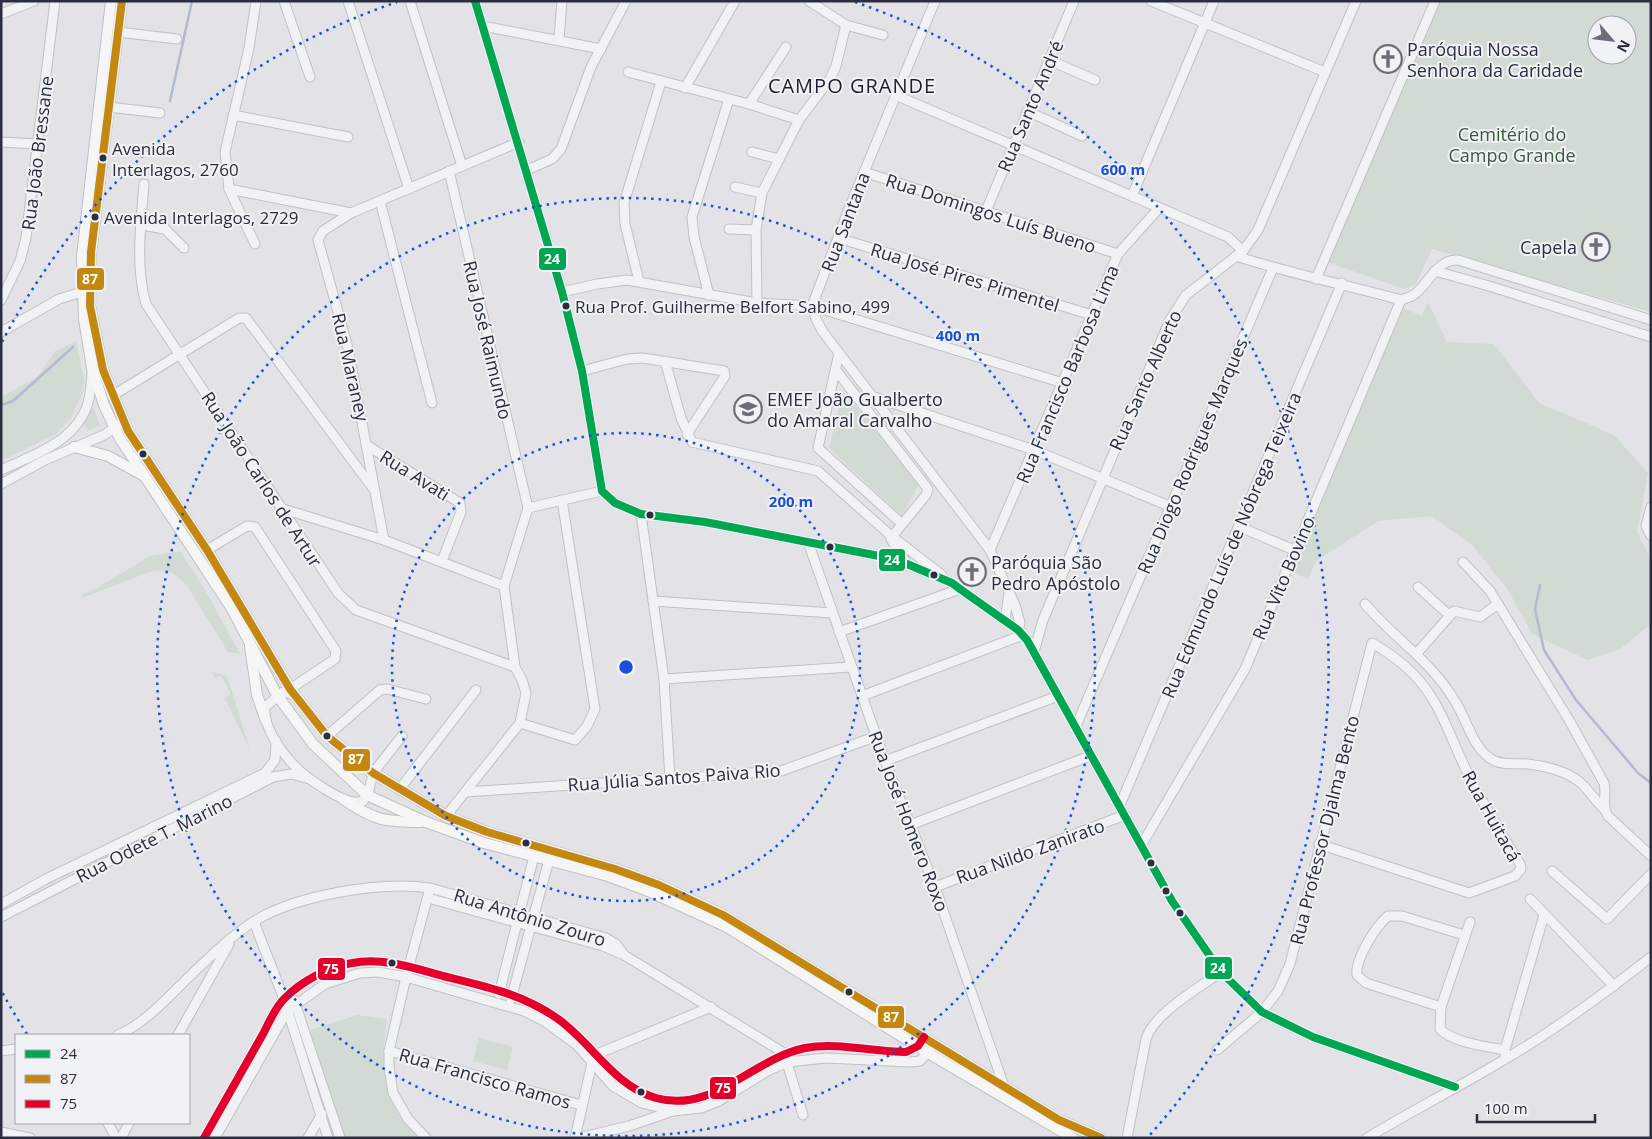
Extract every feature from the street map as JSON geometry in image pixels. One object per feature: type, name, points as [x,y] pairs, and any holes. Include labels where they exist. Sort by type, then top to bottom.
[{"type":"main road","points":[[111,1],[86,218],[82,292],[92,368],[114,429],[249,638],[277,695],[312,744],[367,795],[426,822],[484,843],[549,860],[646,890],[727,927],[928,1053],[1073,1138]]},
{"type":"main road","points":[[122,1],[92,243],[90,279],[90,306],[103,370],[123,422],[207,550],[292,692],[327,736],[373,773],[446,816],[487,832],[615,869],[694,900],[723,915],[1059,1120],[1101,1138]]},
{"type":"main road","points":[[74,447],[108,456],[147,478]]},
{"type":"main road","points":[[249,638],[257,695],[266,721]]},
{"type":"main road","points":[[343,799],[372,818],[395,822],[426,822]]},
{"type":"street","points":[[1,14],[34,1]]},
{"type":"street","name":"Rua João Bressane","points":[[1,300],[20,262],[26,238],[56,1]]},
{"type":"street","points":[[255,244],[230,189],[225,152],[249,48],[256,1]]},
{"type":"street","points":[[284,1],[310,77]]},
{"type":"street","points":[[348,1],[409,189]]},
{"type":"street","points":[[410,1],[462,166]]},
{"type":"street","points":[[474,1],[519,142],[562,292],[582,371],[602,491],[615,503],[641,514],[705,522],[808,542],[907,564],[952,583]]},
{"type":"street","points":[[559,39],[562,1]]},
{"type":"street","points":[[527,170],[557,155],[583,86],[626,1]]},
{"type":"street","points":[[685,88],[735,1]]},
{"type":"street","points":[[809,1],[846,25],[883,35]]},
{"type":"street","name":"Rua Santana","points":[[812,306],[895,95],[935,1]]},
{"type":"street","name":"Rua Santo André","points":[[986,211],[1074,1]]},
{"type":"street","points":[[1151,1],[1325,72]]},
{"type":"street","points":[[1132,196],[1214,1]]},
{"type":"street","name":"Rua Santo Alberto","points":[[1034,652],[1043,620],[1137,394],[1178,304],[1191,290],[1240,254],[1258,230],[1356,1]]},
{"type":"street","points":[[1316,279],[1434,1]]},
{"type":"street","points":[[757,303],[756,230],[762,193],[799,120],[830,79],[836,66],[846,25]]},
{"type":"street","points":[[483,26],[559,39],[601,49]]},
{"type":"street","points":[[118,32],[177,39]]},
{"type":"street","points":[[749,104],[786,47]]},
{"type":"street","points":[[1049,60],[1095,80]]},
{"type":"street","points":[[628,72],[749,104],[799,120]]},
{"type":"street","points":[[639,281],[625,224],[624,203],[661,82]]},
{"type":"street","points":[[895,95],[1228,237],[1240,254],[1273,268],[1316,279],[1342,283],[1402,300],[1416,293],[1435,271],[1449,261],[1458,260],[1651,320]]},
{"type":"street","points":[[709,295],[694,238],[692,217],[729,99]]},
{"type":"street","points":[[108,107],[160,113]]},
{"type":"street","points":[[1027,111],[1082,136]]},
{"type":"street","points":[[233,116],[348,137]]},
{"type":"street","points":[[1,142],[38,144]]},
{"type":"street","name":"Rua Maraney","points":[[384,540],[368,446],[348,348],[318,240],[322,231],[351,213],[519,142]]},
{"type":"street","points":[[752,152],[779,159]]},
{"type":"street","name":"Rua José Raimundo","points":[[449,172],[528,508]]},
{"type":"street","name":"Rua Domingos Luís Bueno","points":[[864,172],[1118,254]]},
{"type":"street","name":"Rua João Carlos de Artur","points":[[144,184],[141,225],[141,281],[146,304],[338,593],[350,606],[515,668]]},
{"type":"street","points":[[736,187],[762,193]]},
{"type":"street","points":[[230,189],[351,213]]},
{"type":"street","points":[[380,201],[432,403]]},
{"type":"street","name":"Rua Francisco Barbosa Lima","points":[[990,550],[1118,254],[1159,208]]},
{"type":"street","points":[[141,225],[165,229],[176,237],[184,248]]},
{"type":"street","points":[[729,228],[756,230]]},
{"type":"street","name":"Rua José Pires Pimentel","points":[[838,238],[1092,315]]},
{"type":"street","name":"Rua Diogo Rodrigues Marques","points":[[1076,726],[1273,268]]},
{"type":"street","points":[[1435,271],[1651,337]]},
{"type":"street","points":[[562,292],[620,280],[639,281],[757,303],[812,306],[1063,383]]},
{"type":"street","name":"Rua Edmundo Luís de Nóbrega Teixeira","points":[[1120,805],[1240,527],[1342,283]]},
{"type":"street","points":[[1530,299],[1534,284]]},
{"type":"street","points":[[1,332],[64,296],[82,292]]},
{"type":"street","name":"Rua Vito Bovino","points":[[1142,844],[1245,669],[1294,550],[1402,300]]},
{"type":"street","points":[[812,306],[819,326],[990,550],[1009,592],[1020,623],[1022,635]]},
{"type":"street","points":[[112,396],[240,318],[248,319],[375,491]]},
{"type":"street","points":[[840,353],[818,448],[902,524]]},
{"type":"street","points":[[582,371],[627,359],[665,361],[725,371],[725,376],[687,434]]},
{"type":"street","points":[[665,361],[687,434],[692,442],[813,468],[891,536],[960,589],[1005,620],[1022,635],[1034,652],[1076,726],[1090,756],[1120,805],[1186,925],[1221,972],[1262,1012],[1313,1038],[1455,1087]]},
{"type":"street","points":[[1,470],[65,438],[75,428],[87,405],[92,368]]},
{"type":"street","points":[[836,370],[928,489],[926,495],[891,536]]},
{"type":"street","points":[[874,397],[1034,450],[1169,506]]},
{"type":"street","points":[[1,484],[114,429],[123,422]]},
{"type":"street","name":"Rua Avati","points":[[368,446],[460,503],[461,512],[442,560]]},
{"type":"street","points":[[446,816],[520,723],[526,693],[522,680],[515,668],[504,586],[528,508],[602,491]]},
{"type":"street","points":[[520,723],[575,740],[587,726],[594,710],[562,500]]},
{"type":"street","points":[[1651,506],[1646,526],[1651,536]]},
{"type":"street","points":[[280,508],[442,560],[504,586]]},
{"type":"street","points":[[641,514],[664,679],[670,779]]},
{"type":"street","points":[[207,550],[248,526],[255,527],[336,651],[335,659],[292,692],[277,695],[266,706],[266,721],[276,741],[291,762],[310,779],[343,799],[359,803],[367,795],[373,773],[402,736]]},
{"type":"street","points":[[1240,527],[1294,550]]},
{"type":"street","points":[[891,536],[907,564]]},
{"type":"street","name":"Rua José Homero Roxo","points":[[808,542],[885,761],[935,887],[1006,1088],[1008,1100]]},
{"type":"street","points":[[1462,562],[1486,585],[1569,720],[1604,783],[1606,793],[1604,810]]},
{"type":"street","points":[[1418,587],[1449,615]]},
{"type":"street","points":[[839,632],[960,589]]},
{"type":"street","points":[[1005,620],[1009,592]]},
{"type":"street","points":[[653,600],[832,613]]},
{"type":"street","points":[[1365,604],[1380,621],[1436,672],[1472,735],[1487,756],[1500,763],[1528,764],[1564,773],[1583,785],[1613,823],[1651,856]]},
{"type":"street","points":[[1417,653],[1454,611],[1480,617],[1498,604]]},
{"type":"street","name":"Rua Santo Alberto","points":[[1022,635],[1043,620]]},
{"type":"street","points":[[862,696],[1022,635]]},
{"type":"street","name":"Rua Professor Djalma Bento","points":[[1217,1050],[1262,1012],[1278,992],[1290,964],[1319,844],[1372,643]]},
{"type":"street","name":"Rua Huitacá","points":[[1319,844],[1469,893],[1515,876],[1521,869],[1520,864],[1469,777],[1437,705],[1426,687],[1396,656],[1372,643]]},
{"type":"street","points":[[664,679],[851,667]]},
{"type":"street","points":[[327,736],[380,690],[388,689],[426,699]]},
{"type":"street","points":[[399,790],[476,690]]},
{"type":"street","points":[[885,761],[1058,696]]},
{"type":"street","name":"Rua Júlia Santos Paiva Rio","points":[[466,792],[781,770],[877,736]]},
{"type":"street","name":"Rua Odete T. Marino","points":[[1,904],[46,879],[265,773],[275,760],[276,741]]},
{"type":"street","points":[[910,825],[1090,756]]},
{"type":"street","name":"Rua Odete T. Marino","points":[[1,917],[273,777],[292,774],[310,779]]},
{"type":"street","name":"Rua Nildo Zanirato","points":[[935,887],[1125,815]]},
{"type":"street","points":[[497,1002],[534,856]]},
{"type":"street","points":[[509,1006],[549,860]]},
{"type":"street","points":[[1552,871],[1607,919],[1651,874]]},
{"type":"street","name":"Rua Antônio Zouro","points":[[119,1034],[150,1013],[233,936],[254,922],[294,904],[336,894],[402,884],[430,888],[606,938],[616,944],[624,954]]},
{"type":"street","points":[[426,1138],[408,1119],[393,1093],[390,1079],[389,1051],[408,967],[430,888]]},
{"type":"street","name":"Rua Antônio Zouro","points":[[428,898],[624,954],[784,1053]]},
{"type":"street","points":[[1530,900],[1614,986]]},
{"type":"street","points":[[1506,1054],[1544,915]]},
{"type":"street","points":[[1441,1007],[1366,983],[1357,975],[1358,964],[1376,928],[1388,916],[1402,916],[1464,935]]},
{"type":"street","points":[[254,922],[284,999],[328,1138]]},
{"type":"street","points":[[1470,922],[1441,1007],[1439,1024],[1444,1034],[1506,1054]]},
{"type":"street","points":[[179,1034],[233,936]]},
{"type":"street","points":[[1368,1138],[1455,1087],[1506,1054],[1559,1025],[1651,957]]},
{"type":"street","points":[[204,1138],[284,999],[320,974],[352,963],[387,962],[512,994],[530,1002],[568,1025],[612,1072],[638,1091],[656,1098],[675,1101],[691,1100],[723,1089],[762,1064],[784,1053],[822,1046],[906,1052],[918,1046],[924,1037]]},
{"type":"street","points":[[195,972],[209,980]]},
{"type":"street","points":[[215,1138],[287,1011],[325,984],[347,976],[378,972],[406,977],[497,1002],[544,1021],[577,1045],[614,1086],[628,1096],[642,1103],[674,1111]]},
{"type":"street","points":[[1127,1138],[1146,1039],[1151,1027],[1167,1012],[1221,972]]},
{"type":"street","points":[[292,993],[340,1138]]},
{"type":"street","points":[[575,1138],[581,1105],[596,1054],[711,1007]]},
{"type":"street","points":[[579,1138],[629,1126],[674,1111],[701,1108],[719,1101],[769,1070],[788,1062],[826,1058],[920,1061],[935,1044]]},
{"type":"street","points":[[1,1050],[15,1048]]},
{"type":"street","name":"Rua Francisco Ramos","points":[[389,1051],[581,1105]]},
{"type":"street","points":[[784,1053],[803,1115]]},
{"type":"street","points":[[308,1138],[329,1104]]},
{"type":"street","points":[[109,1124],[116,1138]]},
{"type":"street","points":[[121,1138],[128,1124]]},
{"type":"street","points":[[1,1132],[30,1138]]},
{"type":"green space","name":"Cemitério do Campo Grande","points":[[1440,1],[1651,1],[1651,312],[1432,249],[1415,285],[1404,289],[1324,261]]},
{"type":"green space","points":[[1428,302],[1447,342],[1494,344],[1539,403],[1614,435],[1648,473],[1637,532],[1651,560],[1651,624],[1620,649],[1588,660],[1532,634],[1508,590],[1473,546],[1432,516],[1378,521],[1316,561],[1308,579],[1288,570],[1403,308],[1422,316]]},
{"type":"green space","points":[[76,341],[84,378],[83,392],[71,418],[56,434],[1,461],[1,397],[38,377],[55,351]]},
{"type":"green space","points":[[843,391],[919,484],[902,516],[829,448]]},
{"type":"green space","points":[[90,408],[95,411],[100,426],[89,430],[82,423]]},
{"type":"green space","points":[[180,551],[205,590],[240,654],[228,652],[186,584],[171,572],[156,570],[82,598],[82,595],[150,556]]},
{"type":"green space","points":[[213,672],[227,676],[250,750],[225,698],[231,694],[221,676],[215,678]]},
{"type":"green space","points":[[357,1015],[387,1019],[384,1053],[386,1083],[396,1111],[418,1138],[344,1138],[310,1030]]},
{"type":"green space","points":[[479,1038],[513,1047],[507,1070],[473,1061]]},
{"type":"waterway","points":[[170,101],[192,1]]},
{"type":"waterway","points":[[1,405],[13,401],[73,347]]},
{"type":"waterway","points":[[1540,585],[1535,609],[1544,650],[1576,700],[1638,773],[1651,783]]},
{"type":"transit line","name":"87","points":[[122,1],[91,252],[90,306],[103,370],[128,431],[207,550],[290,689],[327,736],[373,773],[446,816],[487,832],[615,869],[659,885],[723,915],[1059,1120],[1101,1138]]},
{"type":"transit line","name":"24","points":[[475,1],[562,292],[582,371],[602,491],[615,503],[641,514],[705,522],[879,556],[907,564],[952,583],[1018,630],[1027,640],[1172,901],[1221,972],[1262,1012],[1313,1037],[1455,1087]]},
{"type":"transit line","name":"75","points":[[204,1138],[281,1002],[299,986],[316,976],[352,963],[375,961],[398,964],[488,987],[517,997],[545,1010],[558,1019],[628,1084],[656,1098],[677,1101],[696,1098],[714,1092],[767,1063],[805,1048],[830,1046],[906,1052],[918,1046],[924,1037]]},
{"type":"place","name":"Paróquia Nossa Senhora da Caridade","points":[[1388,59]]},
{"type":"place","name":"Avenida Interlagos, 2760","points":[[103,158]]},
{"type":"place","name":"Avenida Interlagos, 2729","points":[[95,217]]},
{"type":"place","name":"Capela","points":[[1596,247]]},
{"type":"place","name":"Rua Prof. Guilherme Belfort Sabino, 499","points":[[566,306]]},
{"type":"place","name":"EMEF João Gualberto do Amaral Carvalho","points":[[748,409]]},
{"type":"place","name":"Paróquia São Pedro Apóstolo","points":[[972,572]]},
{"type":"district","name":"CAMPO GRANDE","points":[[852,85]]}]
